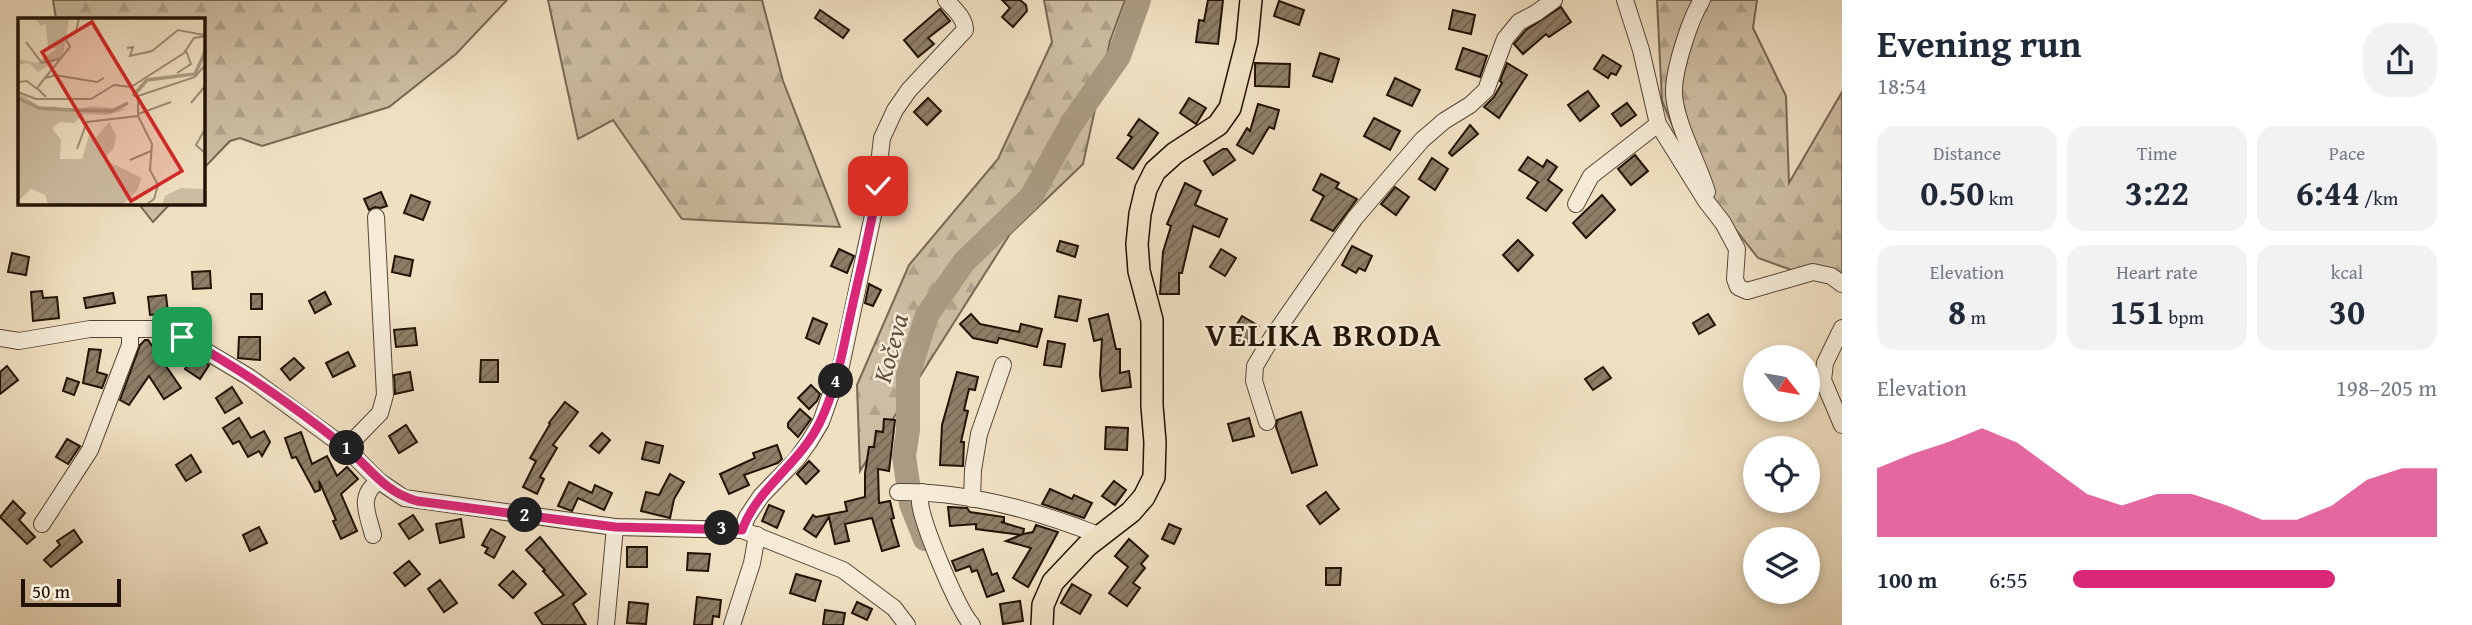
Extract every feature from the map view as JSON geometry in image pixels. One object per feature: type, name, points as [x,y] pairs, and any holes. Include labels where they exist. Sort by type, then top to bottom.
[{"type":"main road","points":[[1041,625],[1044,605],[1053,582],[1070,562],[1131,512],[1144,497],[1153,477],[1155,442],[1152,406],[1152,320],[1139,271],[1137,243],[1140,214],[1146,189],[1155,171],[1164,161],[1218,125],[1230,108],[1244,52],[1251,0]]},
{"type":"street","points":[[732,625],[752,563],[747,517],[761,496],[796,460],[821,422],[843,355],[873,215],[882,138],[895,110],[909,90],[965,30],[958,13],[946,0]]},
{"type":"street","points":[[1267,422],[1254,381],[1255,366],[1271,339],[1355,218],[1422,140],[1486,90],[1505,39],[1519,22],[1554,0]]},
{"type":"street","points":[[1625,0],[1641,50],[1658,124],[1737,249],[1735,279],[1738,287],[1747,291],[1813,272],[1831,276],[1842,284]]},
{"type":"street","points":[[1702,0],[1683,45],[1674,92],[1678,114],[1708,194],[1706,201]]},
{"type":"street","points":[[1576,204],[1591,176],[1658,124]]},
{"type":"street","points":[[346,448],[380,413],[385,395],[376,218]]},
{"type":"street","points":[[1842,328],[1825,363],[1823,380],[1842,425]]},
{"type":"street","points":[[0,338],[19,341],[90,329],[155,329],[173,334],[215,355],[346,448],[379,481],[404,498],[615,527],[750,533],[843,570],[894,608],[907,625]]},
{"type":"street","points":[[42,524],[90,450],[130,345],[130,329]]},
{"type":"street","points":[[972,499],[973,470],[979,434],[1003,365]]},
{"type":"street","points":[[373,535],[365,500],[369,488],[379,481]]},
{"type":"street","points":[[900,492],[972,499],[1041,514],[1101,536]]},
{"type":"street","points":[[920,492],[919,502],[941,565],[972,625]]},
{"type":"street","points":[[606,625],[615,527]]},
{"type":"green space","points":[[53,0],[507,0],[456,54],[389,107],[262,146],[240,138],[230,141],[205,167],[205,18],[56,18]]},
{"type":"green space","points":[[548,0],[762,0],[783,81],[840,227],[682,219],[613,120],[578,139]]},
{"type":"green space","points":[[1044,0],[1125,0],[1110,41],[1083,164],[1010,234],[860,471],[857,385],[909,265],[998,159],[1052,42]]},
{"type":"green space","points":[[1657,0],[1757,0],[1753,28],[1786,96],[1789,183],[1842,92],[1842,288],[1758,258],[1693,175],[1662,101]]},
{"type":"green space","points":[[140,205],[169,205],[153,222]]},
{"type":"building","points":[[1002,0],[1020,0],[1026,5],[1027,11],[1013,27],[1002,17],[1010,8]]},
{"type":"building","points":[[1208,0],[1223,0],[1218,44],[1196,42],[1199,20],[1204,21]]},
{"type":"building","points":[[1279,1],[1304,10],[1299,25],[1274,16]]},
{"type":"building","points":[[1561,7],[1571,22],[1549,37],[1546,34],[1523,54],[1514,44],[1526,30]]},
{"type":"building","points":[[940,9],[950,21],[928,38],[934,44],[918,57],[904,40]]},
{"type":"building","points":[[820,10],[849,30],[843,38],[815,18]]},
{"type":"building","points":[[1453,10],[1475,15],[1471,34],[1449,29]]},
{"type":"building","points":[[1463,48],[1487,56],[1480,77],[1456,69]]},
{"type":"building","points":[[1320,53],[1339,59],[1332,82],[1313,76]]},
{"type":"building","points":[[1603,55],[1621,66],[1616,75],[1611,73],[1608,78],[1594,69]]},
{"type":"building","points":[[1255,63],[1290,64],[1289,87],[1255,86]]},
{"type":"building","points":[[1507,63],[1527,75],[1499,118],[1484,107],[1502,83],[1500,81]]},
{"type":"building","points":[[1395,78],[1420,90],[1412,106],[1387,95]]},
{"type":"building","points":[[1588,91],[1599,106],[1580,121],[1568,105]]},
{"type":"building","points":[[928,98],[941,111],[927,125],[914,112]]},
{"type":"building","points":[[1189,98],[1206,108],[1196,124],[1180,113]]},
{"type":"building","points":[[1627,103],[1636,115],[1621,126],[1612,114]]},
{"type":"building","points":[[1258,104],[1279,110],[1274,129],[1269,127],[1253,154],[1237,145],[1247,128],[1250,131]]},
{"type":"building","points":[[1374,118],[1400,131],[1390,150],[1364,136]]},
{"type":"building","points":[[1139,119],[1158,133],[1133,169],[1117,158],[1132,137],[1128,135]]},
{"type":"building","points":[[1470,125],[1478,134],[1452,156],[1449,153]]},
{"type":"building","points":[[1227,149],[1235,160],[1213,175],[1204,161]]},
{"type":"building","points":[[1635,155],[1648,171],[1631,185],[1618,169]]},
{"type":"building","points":[[1528,157],[1543,167],[1547,160],[1557,167],[1548,180],[1562,190],[1546,211],[1527,198],[1538,182],[1519,170]]},
{"type":"building","points":[[1432,158],[1448,169],[1435,190],[1419,179]]},
{"type":"building","points":[[1321,174],[1339,183],[1336,188],[1357,199],[1333,231],[1311,220],[1324,196],[1313,190]]},
{"type":"building","points":[[1185,183],[1201,191],[1195,205],[1227,219],[1219,237],[1193,226],[1182,273],[1179,273],[1179,294],[1160,294],[1163,252],[1171,226],[1167,224]]},
{"type":"building","points":[[1395,187],[1409,197],[1396,215],[1381,204]]},
{"type":"building","points":[[381,192],[387,206],[369,210],[364,199]]},
{"type":"building","points":[[411,195],[430,202],[423,220],[404,213]]},
{"type":"building","points":[[1602,195],[1615,210],[1586,238],[1573,223]]},
{"type":"building","points":[[1518,240],[1533,255],[1518,271],[1503,255]]},
{"type":"building","points":[[1060,241],[1078,246],[1075,257],[1057,251]]},
{"type":"building","points":[[1352,246],[1372,256],[1365,271],[1359,268],[1356,273],[1342,265]]},
{"type":"building","points":[[839,249],[854,256],[847,273],[831,266]]},
{"type":"building","points":[[1221,249],[1236,258],[1225,276],[1210,267]]},
{"type":"building","points":[[12,253],[29,257],[26,275],[8,272]]},
{"type":"building","points":[[395,256],[413,260],[410,276],[392,272]]},
{"type":"building","points":[[210,271],[211,288],[193,289],[192,272]]},
{"type":"building","points":[[869,284],[881,290],[873,306],[865,303]]},
{"type":"building","points":[[42,291],[43,298],[57,297],[59,318],[33,321],[31,292]]},
{"type":"building","points":[[325,292],[331,304],[315,313],[309,301]]},
{"type":"building","points":[[113,293],[115,303],[86,308],[84,298]]},
{"type":"building","points":[[251,294],[262,294],[262,309],[251,309]]},
{"type":"building","points":[[166,295],[168,313],[150,315],[148,297]]},
{"type":"building","points":[[1059,296],[1081,300],[1077,321],[1055,317]]},
{"type":"building","points":[[971,314],[980,324],[1019,332],[1021,324],[1042,329],[1037,347],[999,338],[997,343],[973,338],[960,324]]},
{"type":"building","points":[[1108,314],[1116,349],[1120,349],[1120,373],[1129,371],[1131,387],[1102,391],[1102,339],[1094,341],[1089,319]]},
{"type":"building","points":[[1708,314],[1715,325],[1699,334],[1693,323]]},
{"type":"building","points":[[1242,316],[1259,326],[1246,346],[1230,336]]},
{"type":"building","points":[[813,318],[827,324],[819,344],[806,338]]},
{"type":"building","points":[[415,328],[417,345],[396,347],[394,330]]},
{"type":"building","points":[[239,337],[260,337],[260,360],[238,358]]},
{"type":"building","points":[[148,340],[181,388],[164,399],[149,376],[129,405],[120,400],[140,345]]},
{"type":"building","points":[[1048,341],[1065,344],[1061,367],[1044,365]]},
{"type":"building","points":[[89,349],[101,350],[97,372],[107,375],[102,388],[83,383]]},
{"type":"building","points":[[348,352],[355,366],[333,377],[326,363]]},
{"type":"building","points":[[194,356],[209,365],[200,379],[185,369]]},
{"type":"building","points":[[294,358],[304,368],[290,380],[281,369]]},
{"type":"building","points":[[481,360],[498,360],[498,382],[480,382]]},
{"type":"building","points":[[7,366],[18,380],[0,394],[0,372]]},
{"type":"building","points":[[1603,367],[1611,378],[1593,390],[1585,379]]},
{"type":"building","points":[[410,372],[413,390],[395,394],[394,375]]},
{"type":"building","points":[[957,372],[978,377],[975,390],[969,389],[964,410],[968,411],[961,442],[964,442],[963,466],[940,465],[942,425]]},
{"type":"building","points":[[67,378],[79,382],[74,395],[63,391]]},
{"type":"building","points":[[811,385],[820,394],[809,409],[798,398]]},
{"type":"building","points":[[232,387],[242,403],[225,413],[216,398]]},
{"type":"building","points":[[565,402],[578,412],[553,445],[557,448],[540,477],[544,479],[537,494],[523,487],[536,461],[530,458],[549,423]]},
{"type":"building","points":[[800,409],[811,419],[798,437],[788,427],[788,423]]},
{"type":"building","points":[[1301,412],[1317,465],[1292,473],[1276,427],[1277,420]]},
{"type":"building","points":[[239,418],[251,438],[264,431],[270,442],[262,456],[259,451],[248,457],[239,441],[233,444],[223,428]]},
{"type":"building","points":[[1249,418],[1254,436],[1233,441],[1228,424]]},
{"type":"building","points":[[884,419],[895,420],[889,471],[878,469],[879,503],[890,501],[894,518],[891,519],[899,546],[882,551],[872,518],[845,524],[849,541],[835,544],[829,517],[816,537],[804,529],[813,515],[816,517],[847,511],[845,502],[865,497],[869,447],[874,447],[876,431],[883,432]]},
{"type":"building","points":[[406,425],[417,442],[399,453],[389,436]]},
{"type":"building","points":[[1106,427],[1128,428],[1127,450],[1105,449]]},
{"type":"building","points":[[301,432],[312,464],[327,456],[337,476],[347,467],[358,479],[341,494],[357,531],[341,539],[319,481],[320,490],[315,492],[296,457],[292,458],[285,438]]},
{"type":"building","points":[[602,433],[610,440],[599,453],[590,446]]},
{"type":"building","points":[[67,439],[80,446],[68,464],[56,457]]},
{"type":"building","points":[[646,442],[663,446],[659,463],[642,459]]},
{"type":"building","points":[[777,445],[782,459],[778,463],[744,475],[749,485],[729,494],[720,474],[755,458],[753,453]]},
{"type":"building","points":[[191,455],[201,472],[186,481],[176,465]]},
{"type":"building","points":[[809,461],[819,471],[806,484],[797,474]]},
{"type":"building","points":[[670,474],[684,482],[674,499],[670,518],[641,511],[646,492],[659,495]]},
{"type":"building","points":[[1114,481],[1126,490],[1115,505],[1102,496]]},
{"type":"building","points":[[569,482],[592,493],[595,485],[612,493],[604,510],[578,498],[572,511],[558,506]]},
{"type":"building","points":[[1050,489],[1072,499],[1074,495],[1092,503],[1084,518],[1042,504]]},
{"type":"building","points":[[1326,492],[1339,509],[1320,524],[1307,506]]},
{"type":"building","points":[[13,501],[25,513],[19,520],[35,537],[27,544],[0,517]]},
{"type":"building","points":[[769,505],[784,511],[777,528],[762,521]]},
{"type":"building","points":[[948,507],[967,508],[970,512],[1004,517],[1004,522],[1001,522],[1024,529],[1023,534],[1033,532],[1036,525],[1058,532],[1028,587],[1013,578],[1031,548],[1006,541],[1021,535],[976,529],[976,524],[950,526]]},
{"type":"building","points":[[413,515],[423,530],[409,539],[399,524]]},
{"type":"building","points":[[461,519],[464,537],[440,543],[436,524]]},
{"type":"building","points":[[1169,524],[1181,529],[1174,544],[1162,539]]},
{"type":"building","points":[[259,527],[267,543],[250,551],[243,535]]},
{"type":"building","points":[[491,529],[505,537],[494,558],[485,553],[488,548],[482,545]]},
{"type":"building","points":[[74,530],[82,542],[51,567],[44,560],[60,545],[57,541]]},
{"type":"building","points":[[540,537],[586,594],[573,604],[586,625],[543,625],[535,613],[564,595],[526,550]]},
{"type":"building","points":[[1129,539],[1148,556],[1141,564],[1145,568],[1133,583],[1140,588],[1127,606],[1109,593],[1128,567],[1115,556]]},
{"type":"building","points":[[627,547],[647,547],[647,567],[627,567]]},
{"type":"building","points":[[983,549],[992,575],[997,573],[1004,591],[987,597],[977,570],[972,572],[970,566],[956,571],[952,561]]},
{"type":"building","points":[[688,553],[710,554],[708,571],[687,570]]},
{"type":"building","points":[[409,561],[420,574],[405,586],[394,573]]},
{"type":"building","points":[[1326,568],[1341,568],[1340,585],[1326,585]]},
{"type":"building","points":[[513,571],[526,584],[513,598],[499,585]]},
{"type":"building","points":[[796,574],[821,581],[815,601],[790,593]]},
{"type":"building","points":[[440,580],[457,603],[444,612],[428,589]]},
{"type":"building","points":[[1072,584],[1091,595],[1080,614],[1061,603]]},
{"type":"building","points":[[697,597],[721,600],[719,617],[713,616],[712,625],[694,625]]},
{"type":"building","points":[[1020,601],[1023,621],[1003,624],[1000,604]]},
{"type":"building","points":[[629,602],[648,604],[646,624],[627,623]]},
{"type":"building","points":[[857,602],[872,609],[867,620],[852,613]]},
{"type":"building","points":[[825,610],[845,613],[843,625],[823,625]]},
{"type":"waterway","name":"Kočeva","points":[[925,539],[911,504],[904,456],[908,430],[908,375],[927,315],[964,262],[1031,197],[1072,123],[1119,56],[1139,0]]},
{"type":"district","name":"VELIKA BRODA","points":[[1324,334]]},
{"type":"route","points":[[182,337],[249,377],[346,448],[379,481],[404,498],[615,527],[742,530],[761,496],[796,460],[821,422],[841,366],[878,186]]}]
